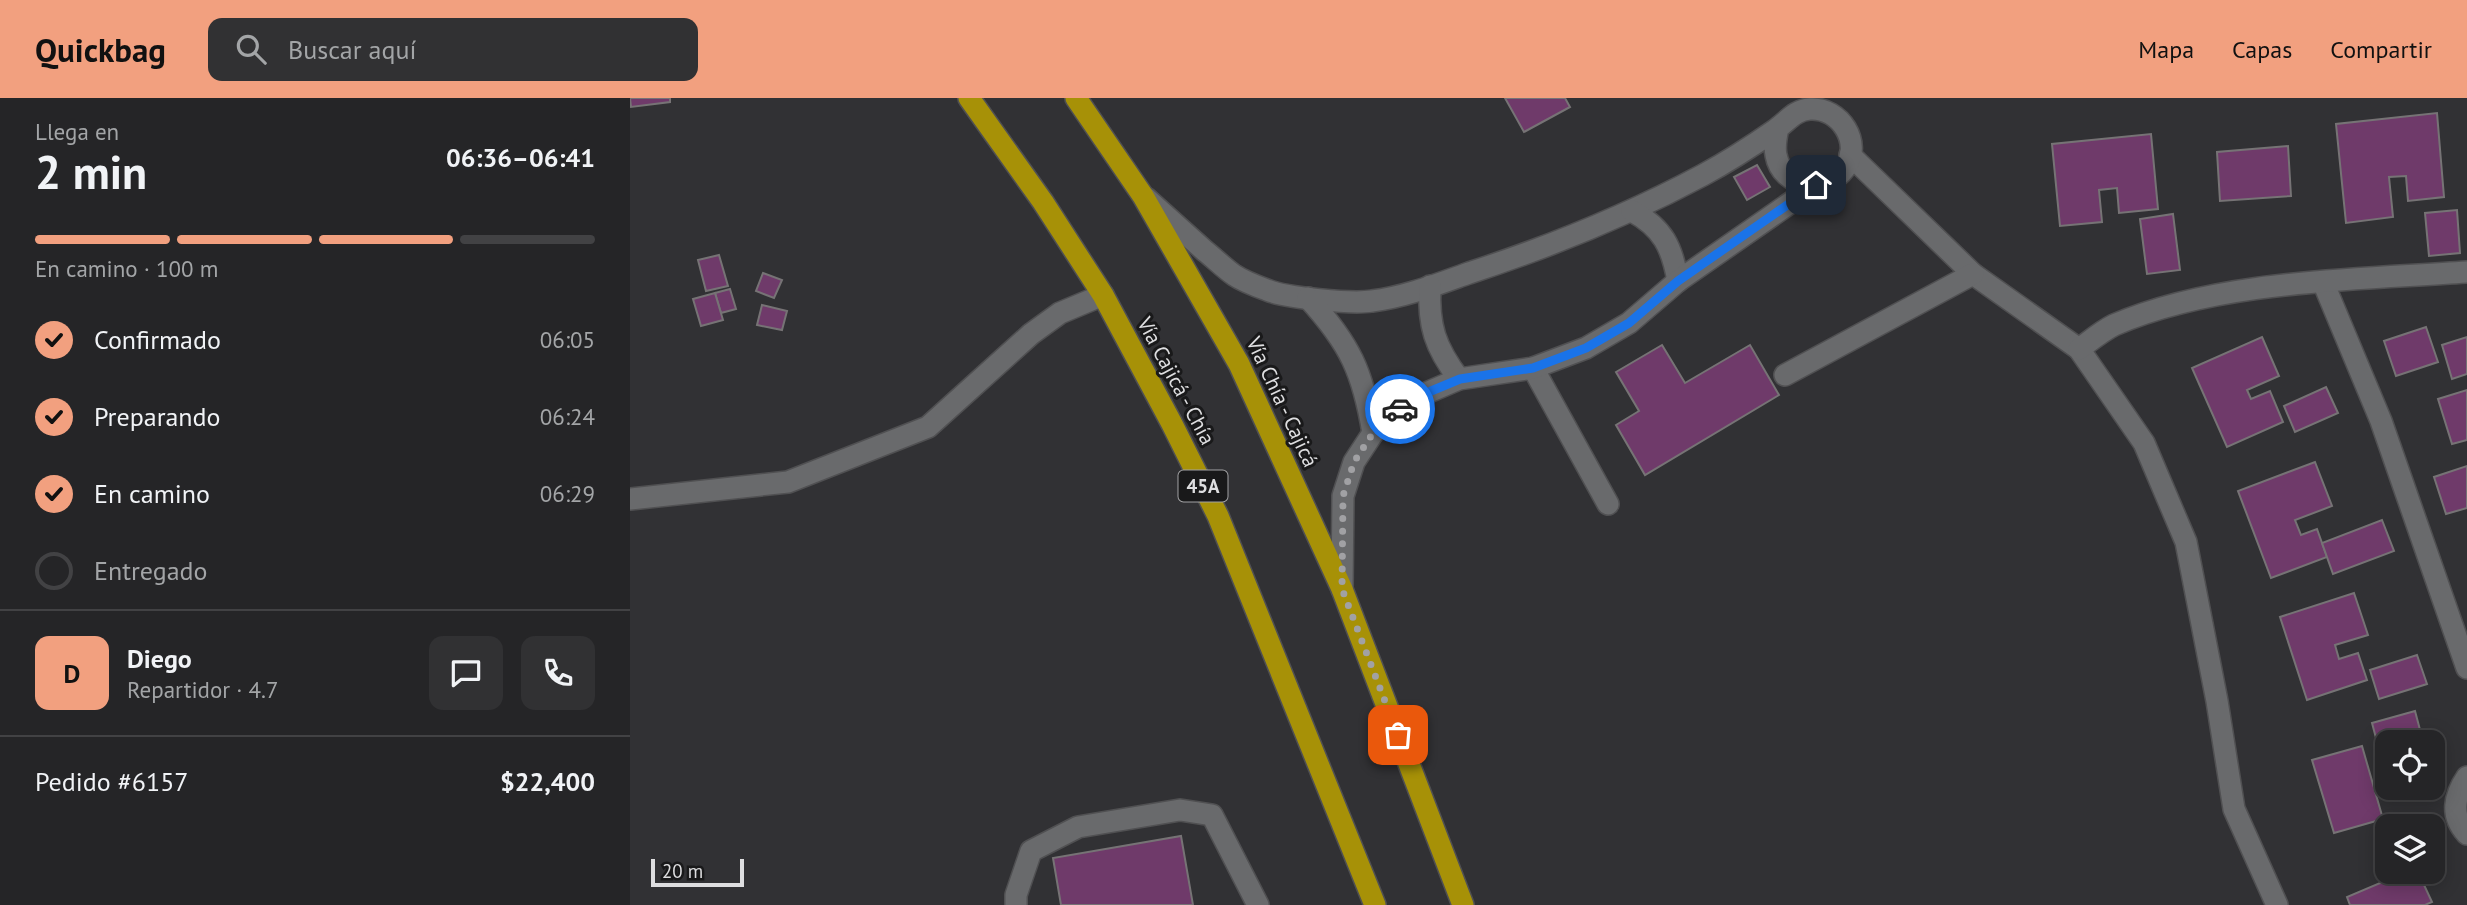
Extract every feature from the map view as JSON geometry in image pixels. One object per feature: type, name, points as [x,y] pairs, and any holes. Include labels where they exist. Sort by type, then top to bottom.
[{"type":"highway","name":"Vía Cajicá - Chía","points":[[969,98],[1042,202],[1102,295],[1172,424],[1218,516],[1375,905]]},
{"type":"highway","name":"Vía Chía - Cajicá","points":[[1076,98],[1143,196],[1239,364],[1342,589],[1463,905]]},
{"type":"lane","points":[[1143,196],[1234,275],[1270,292],[1308,298],[1371,302],[1430,286],[1533,252],[1632,211],[1704,174],[1811,104],[1842,122],[1848,132],[1851,144],[1846,167],[1828,183],[1802,184],[1790,178],[1781,168],[1776,156],[1778,128]]},
{"type":"lane","points":[[1850,155],[1973,274],[2079,349],[2144,443],[2186,542],[2217,701],[2234,809],[2277,905]]},
{"type":"lane","points":[[1342,589],[1343,496],[1354,462],[1373,433],[1395,411],[1424,394],[1460,379],[1533,368],[1586,348],[1629,323],[1678,281],[1816,185]]},
{"type":"lane","points":[[1632,211],[1650,221],[1664,238],[1674,259],[1678,281]]},
{"type":"lane","points":[[2079,349],[2112,326],[2198,297],[2323,282],[2467,272]]},
{"type":"lane","points":[[1785,375],[1973,274]]},
{"type":"lane","points":[[2323,282],[2381,421],[2467,668]]},
{"type":"lane","points":[[1430,286],[1429,311],[1434,336],[1444,359],[1460,379]]},
{"type":"lane","points":[[630,499],[788,482],[928,427],[1031,334],[1060,313],[1102,295]]},
{"type":"lane","points":[[1308,298],[1334,327],[1353,360],[1367,396],[1373,433]]},
{"type":"lane","points":[[1533,368],[1608,504]]},
{"type":"lane","points":[[2467,778],[2459,789],[2455,802],[2456,815],[2461,828],[2467,834]]},
{"type":"lane","points":[[1016,905],[1016,895],[1031,851],[1078,827],[1180,810],[1212,815],[1258,905]]},
{"type":"building","points":[[630,98],[670,98],[670,102],[631,107]]},
{"type":"building","points":[[1505,98],[1565,98],[1570,107],[1524,132]]},
{"type":"building","points":[[2437,113],[2444,197],[2408,201],[2406,176],[2389,177],[2393,217],[2346,223],[2336,124]]},
{"type":"building","points":[[2151,134],[2158,209],[2119,213],[2117,188],[2099,190],[2102,222],[2060,226],[2052,144]]},
{"type":"building","points":[[2288,146],[2291,196],[2220,201],[2217,152]]},
{"type":"building","points":[[1757,165],[1770,187],[1747,200],[1734,177]]},
{"type":"building","points":[[2457,210],[2460,253],[2429,256],[2425,213]]},
{"type":"building","points":[[2173,214],[2180,270],[2147,274],[2140,219]]},
{"type":"building","points":[[719,255],[728,286],[706,291],[698,260]]},
{"type":"building","points":[[763,273],[782,280],[774,298],[756,291]]},
{"type":"building","points":[[730,289],[736,309],[721,313],[715,293]]},
{"type":"building","points":[[715,293],[723,320],[701,326],[693,299]]},
{"type":"building","points":[[762,305],[787,311],[782,330],[757,325]]},
{"type":"building","points":[[2426,327],[2438,362],[2396,376],[2384,341]]},
{"type":"building","points":[[2262,337],[2279,376],[2247,390],[2251,399],[2270,391],[2283,422],[2227,447],[2192,368]]},
{"type":"building","points":[[2467,337],[2467,374],[2452,379],[2442,345]]},
{"type":"building","points":[[1662,345],[1685,383],[1750,345],[1779,395],[1645,475],[1616,425],[1639,411],[1616,372]]},
{"type":"building","points":[[2326,387],[2338,413],[2295,432],[2284,406]]},
{"type":"building","points":[[2467,390],[2467,440],[2452,444],[2438,399]]},
{"type":"building","points":[[2315,462],[2332,506],[2295,520],[2301,535],[2317,529],[2327,557],[2271,578],[2238,491]]},
{"type":"building","points":[[2467,466],[2467,508],[2446,514],[2434,477]]},
{"type":"building","points":[[2382,520],[2394,551],[2333,574],[2322,543]]},
{"type":"building","points":[[2354,593],[2368,635],[2335,645],[2339,659],[2358,653],[2367,680],[2307,700],[2280,617]]},
{"type":"building","points":[[2417,655],[2427,684],[2379,699],[2370,670]]},
{"type":"building","points":[[2415,711],[2420,730],[2375,730],[2375,734],[2372,723]]},
{"type":"building","points":[[2362,746],[2375,800],[2378,800],[2382,814],[2375,814],[2375,821],[2334,833],[2312,760]]},
{"type":"building","points":[[1181,836],[1193,905],[1061,905],[1053,858]]},
{"type":"building","points":[[2378,884],[2424,884],[2432,902],[2425,905],[2350,905],[2347,897]]},
{"type":"way so far","points":[[1398,735],[1342,589],[1343,496],[1354,462],[1373,433],[1400,409]]},
{"type":"route","points":[[1400,409],[1424,394],[1460,379],[1533,368],[1586,348],[1629,323],[1678,281],[1816,185]]}]
